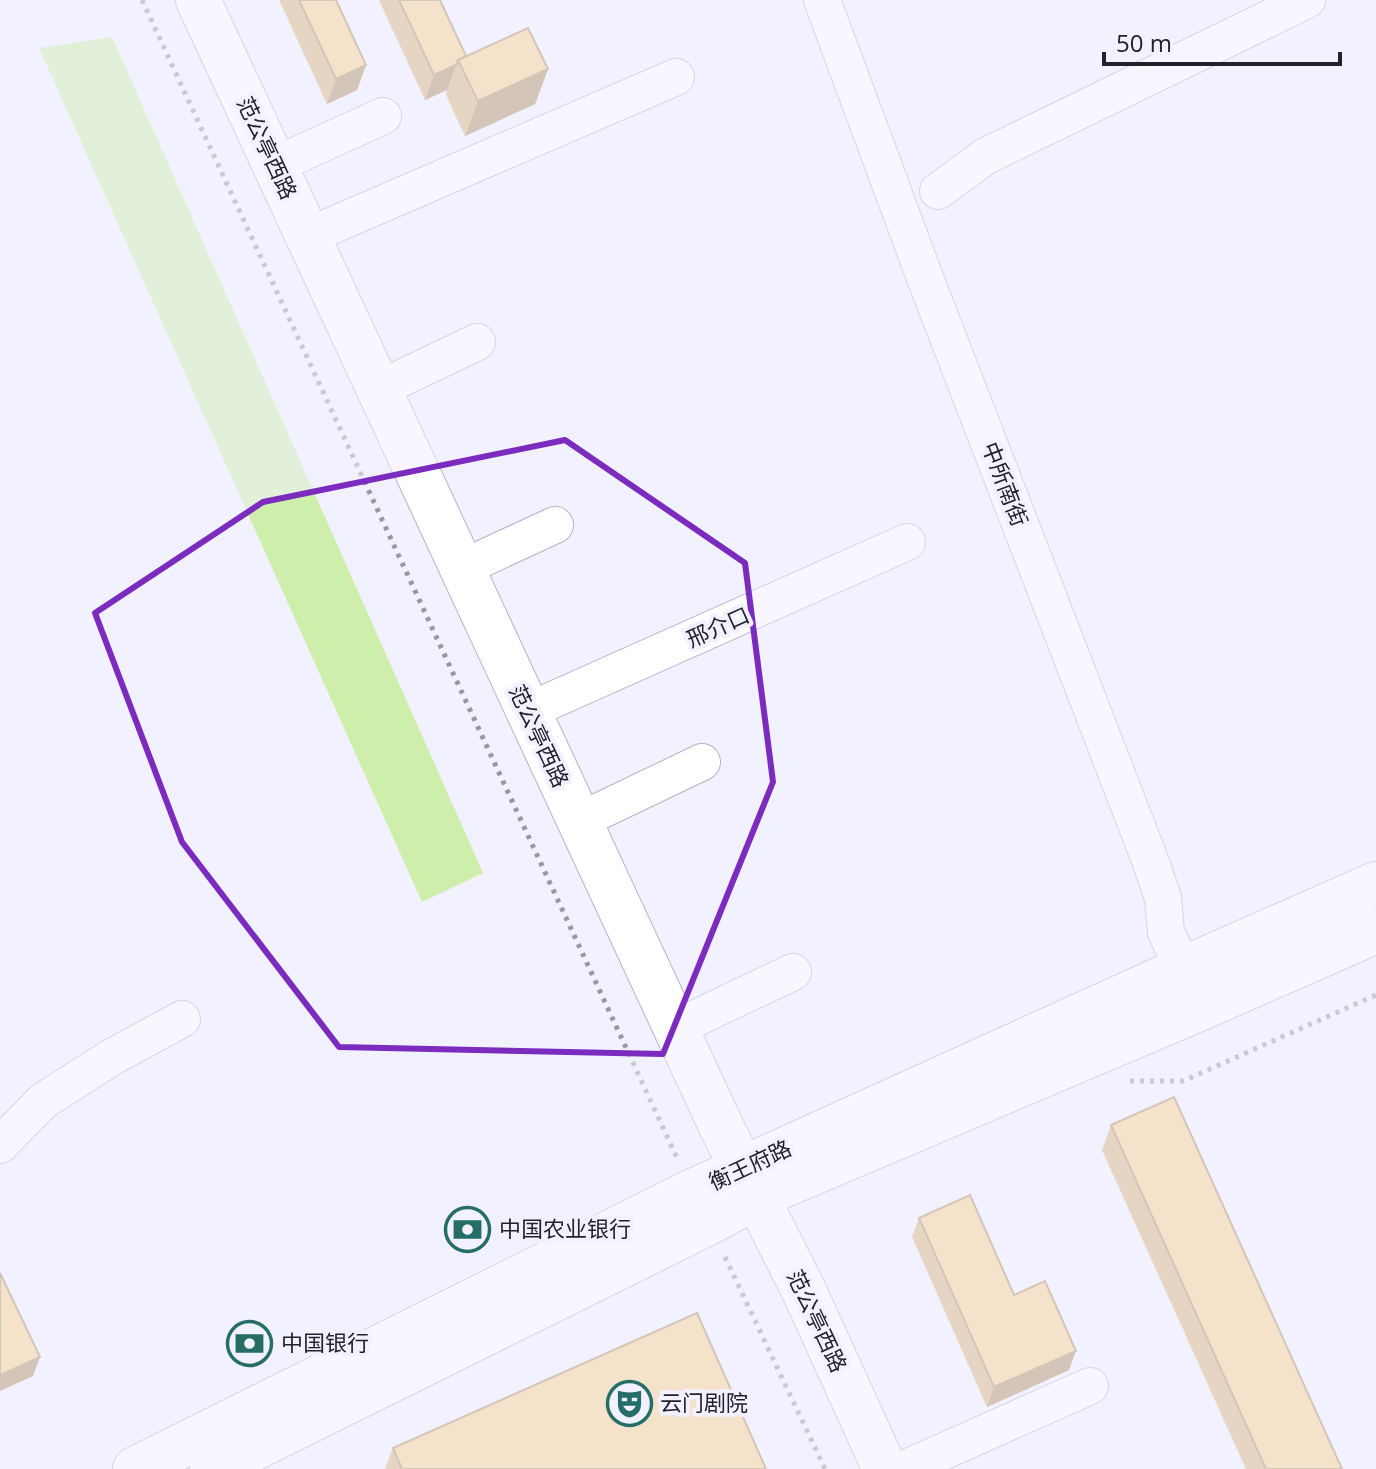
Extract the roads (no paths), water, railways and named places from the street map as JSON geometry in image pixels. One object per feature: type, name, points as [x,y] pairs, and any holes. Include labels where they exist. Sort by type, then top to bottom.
[{"type":"main road","name":"范公亭西路","points":[[177,0],[725,1195],[788,1311],[860,1469]]},
{"type":"main road","name":"范公亭西路","points":[[198,0],[675,1028],[725,1195],[804,1291],[885,1469]]},
{"type":"main road","name":"衡王府路","points":[[135,1469],[725,1195],[1183,969],[1376,884]]},
{"type":"main road","name":"衡王府路","points":[[212,1469],[725,1195],[1186,1015],[1376,931]]},
{"type":"street","name":"中所南街","points":[[822,0],[927,283],[1150,860],[1163,898],[1166,932],[1183,969]]},
{"type":"street","points":[[938,191],[986,156],[1307,0]]},
{"type":"street","points":[[308,236],[676,77]]},
{"type":"street","points":[[275,165],[383,116]]},
{"type":"street","points":[[379,389],[477,342]]},
{"type":"street","points":[[462,568],[555,525]]},
{"type":"street","name":"邢介口","points":[[528,711],[907,542]]},
{"type":"street","points":[[579,821],[702,762]]},
{"type":"street","points":[[675,1028],[793,972]]},
{"type":"street","points":[[0,1145],[43,1101],[112,1057],[182,1019]]},
{"type":"street","points":[[904,1469],[1090,1386]]},
{"type":"place","name":"中国农业银行","points":[[468,1229]]},
{"type":"place","name":"中国银行","points":[[250,1343]]},
{"type":"place","name":"云门剧院","points":[[629,1403]]}]
